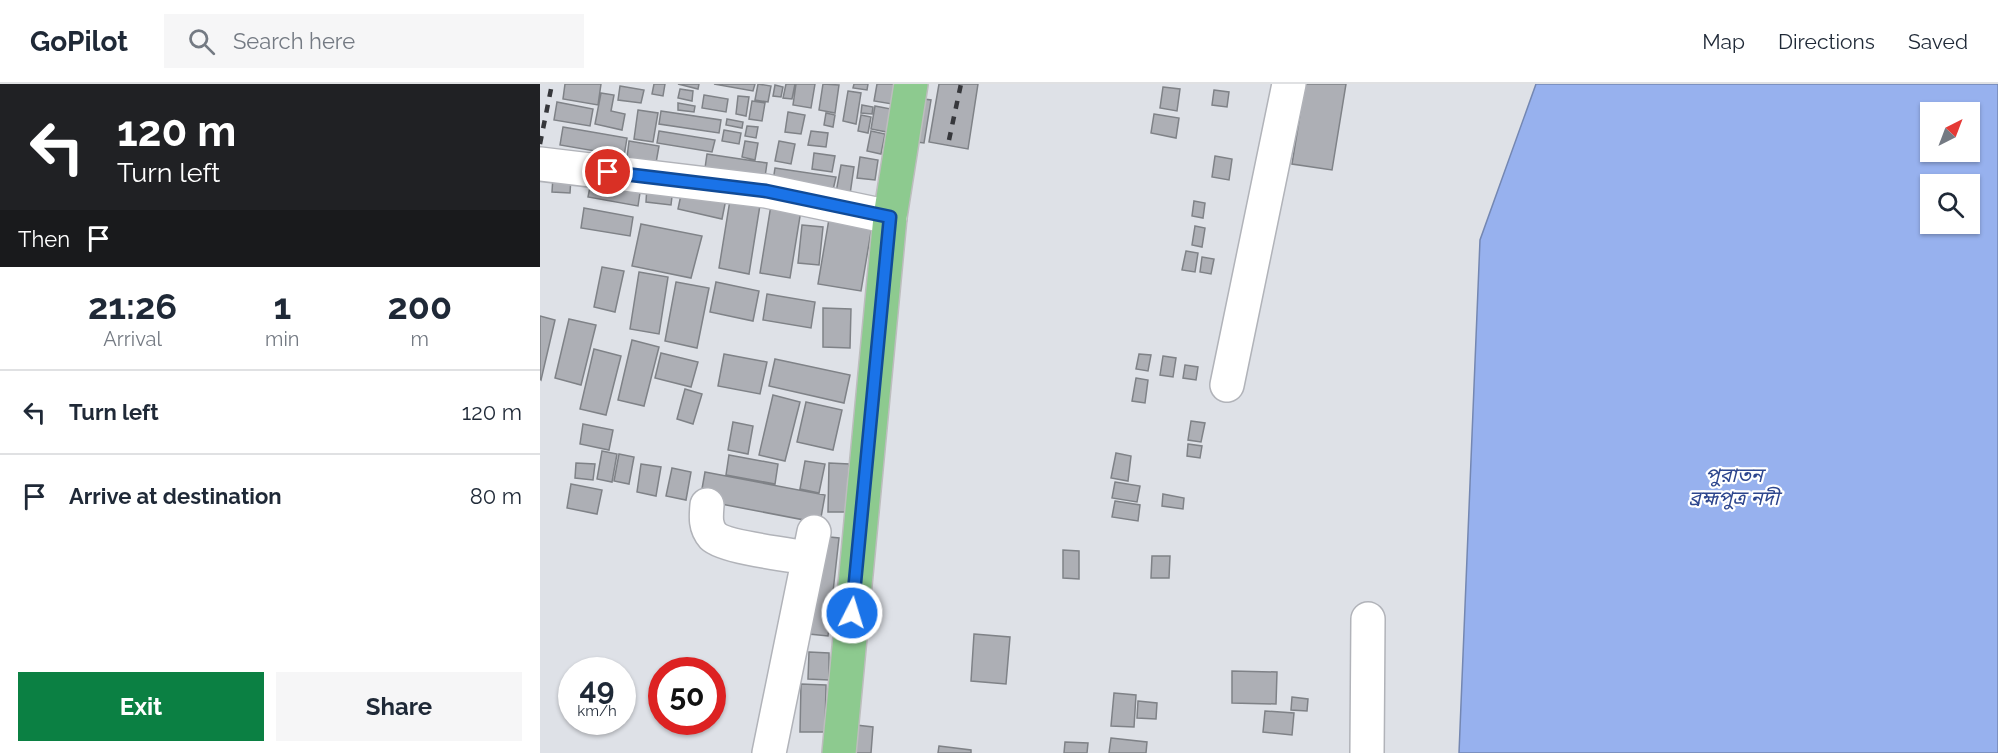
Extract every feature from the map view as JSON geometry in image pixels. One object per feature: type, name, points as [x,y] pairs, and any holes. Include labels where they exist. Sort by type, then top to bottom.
[{"type":"main road","points":[[839,753],[890,217],[911,84]]},
{"type":"street","points":[[1227,385],[1289,84]]},
{"type":"street","points":[[540,164],[766,191],[890,217]]},
{"type":"street","points":[[707,505],[707,526],[715,538],[728,543],[811,545],[769,753]]},
{"type":"street","points":[[1367,753],[1368,619]]},
{"type":"water","name":"পুরাতন ব্রহ্মপুত্র নদী","points":[[1536,84],[1998,84],[1998,753],[1459,753],[1480,240]]},
{"type":"building","points":[[565,84],[601,84],[598,105],[563,99]]},
{"type":"building","points":[[654,84],[665,84],[663,96],[652,94]]},
{"type":"building","points":[[678,84],[699,84],[698,89]]},
{"type":"building","points":[[714,84],[755,84],[753,91]]},
{"type":"building","points":[[758,84],[771,86],[768,102],[755,100]]},
{"type":"building","points":[[786,84],[795,84],[792,99],[783,98]]},
{"type":"building","points":[[796,84],[815,84],[811,108],[793,105]]},
{"type":"building","points":[[823,84],[839,85],[835,113],[819,110]]},
{"type":"building","points":[[854,84],[868,84],[867,90],[853,88]]},
{"type":"building","points":[[877,84],[895,84],[892,104],[874,101]]},
{"type":"building","points":[[939,84],[978,84],[968,149],[929,142]]},
{"type":"building","points":[[1305,84],[1346,84],[1332,170],[1292,164]]},
{"type":"building","points":[[775,85],[783,87],[781,97],[773,96]]},
{"type":"building","points":[[620,86],[644,90],[641,103],[618,100]]},
{"type":"building","points":[[1163,87],[1180,89],[1177,111],[1160,108]]},
{"type":"building","points":[[680,89],[693,91],[692,101],[678,98]]},
{"type":"building","points":[[1214,90],[1229,92],[1227,107],[1212,105]]},
{"type":"building","points":[[848,91],[861,93],[856,124],[843,121]]},
{"type":"building","points":[[601,93],[614,95],[611,111],[625,114],[622,130],[595,124]]},
{"type":"building","points":[[704,95],[728,99],[726,112],[702,108]]},
{"type":"building","points":[[738,96],[749,97],[746,116],[736,114]]},
{"type":"building","points":[[916,98],[931,100],[924,143],[909,141]]},
{"type":"building","points":[[752,101],[765,103],[762,121],[749,119]]},
{"type":"building","points":[[557,102],[593,109],[590,126],[554,120]]},
{"type":"building","points":[[678,103],[695,106],[694,112],[678,110]]},
{"type":"building","points":[[862,105],[873,107],[872,114],[861,113]]},
{"type":"building","points":[[875,106],[891,109],[887,132],[871,129]]},
{"type":"building","points":[[638,110],[658,113],[653,142],[634,139]]},
{"type":"building","points":[[661,111],[721,120],[719,133],[659,124]]},
{"type":"building","points":[[788,112],[805,115],[801,134],[785,132]]},
{"type":"building","points":[[826,113],[835,115],[833,127],[824,125]]},
{"type":"building","points":[[1154,114],[1179,118],[1176,138],[1151,133]]},
{"type":"building","points":[[861,115],[871,117],[868,133],[858,131]]},
{"type":"building","points":[[727,119],[743,122],[742,128],[726,125]]},
{"type":"building","points":[[747,126],[758,127],[756,138],[745,136]]},
{"type":"building","points":[[563,127],[627,138],[624,156],[560,145]]},
{"type":"building","points":[[724,130],[741,133],[739,144],[722,141]]},
{"type":"building","points":[[659,131],[715,140],[712,152],[657,143]]},
{"type":"building","points":[[811,131],[828,133],[826,147],[808,145]]},
{"type":"building","points":[[871,131],[885,134],[881,154],[867,151]]},
{"type":"building","points":[[629,141],[659,146],[656,163],[627,158]]},
{"type":"building","points":[[745,141],[758,143],[755,160],[742,157]]},
{"type":"building","points":[[779,141],[795,144],[791,164],[775,161]]},
{"type":"building","points":[[814,153],[835,156],[832,172],[812,169]]},
{"type":"building","points":[[707,154],[767,163],[765,177],[705,168]]},
{"type":"building","points":[[1215,156],[1232,159],[1229,180],[1212,177]]},
{"type":"building","points":[[860,157],[878,160],[875,180],[857,178]]},
{"type":"building","points":[[841,165],[854,167],[849,201],[835,198]]},
{"type":"building","points":[[775,168],[836,177],[833,190],[773,181]]},
{"type":"building","points":[[553,176],[571,178],[570,193],[552,192]]},
{"type":"building","points":[[592,177],[641,186],[638,206],[588,197]]},
{"type":"building","points":[[647,185],[673,188],[671,205],[646,202]]},
{"type":"building","points":[[682,190],[726,199],[722,219],[678,209]]},
{"type":"building","points":[[730,200],[760,205],[749,274],[719,268]]},
{"type":"building","points":[[1194,201],[1205,203],[1203,218],[1192,216]]},
{"type":"building","points":[[771,205],[801,210],[790,278],[760,273]]},
{"type":"building","points":[[584,208],[633,217],[630,236],[581,228]]},
{"type":"building","points":[[830,213],[873,220],[861,291],[818,284]]},
{"type":"building","points":[[641,224],[702,236],[691,278],[632,266]]},
{"type":"building","points":[[802,225],[823,227],[819,265],[798,263]]},
{"type":"building","points":[[1195,226],[1205,228],[1202,247],[1192,245]]},
{"type":"building","points":[[1186,251],[1198,253],[1195,272],[1182,270]]},
{"type":"building","points":[[1202,257],[1214,259],[1211,274],[1200,272]]},
{"type":"building","points":[[602,267],[624,271],[615,312],[594,307]]},
{"type":"building","points":[[639,272],[668,277],[659,334],[630,329]]},
{"type":"building","points":[[676,282],[709,288],[697,348],[665,341]]},
{"type":"building","points":[[716,282],[759,291],[753,321],[710,312]]},
{"type":"building","points":[[767,294],[815,302],[811,328],[763,320]]},
{"type":"building","points":[[823,308],[851,309],[850,348],[823,347]]},
{"type":"building","points":[[540,316],[555,320],[541,380],[540,379]]},
{"type":"building","points":[[569,319],[596,325],[581,385],[555,378]]},
{"type":"building","points":[[632,340],[659,347],[644,406],[618,400]]},
{"type":"building","points":[[594,349],[621,356],[606,415],[580,409]]},
{"type":"building","points":[[661,353],[698,362],[691,387],[655,378]]},
{"type":"building","points":[[724,354],[767,362],[760,394],[718,386]]},
{"type":"building","points":[[1139,354],[1151,355],[1148,371],[1136,369]]},
{"type":"building","points":[[1163,356],[1176,358],[1173,377],[1160,375]]},
{"type":"building","points":[[775,359],[850,375],[844,403],[769,386]]},
{"type":"building","points":[[1185,365],[1198,367],[1196,380],[1183,378]]},
{"type":"building","points":[[1136,378],[1148,380],[1145,403],[1132,401]]},
{"type":"building","points":[[685,389],[702,394],[693,424],[677,419]]},
{"type":"building","points":[[773,395],[800,402],[785,461],[759,455]]},
{"type":"building","points":[[806,402],[842,410],[833,450],[797,442]]},
{"type":"building","points":[[1191,421],[1205,423],[1201,442],[1188,440]]},
{"type":"building","points":[[733,422],[753,426],[748,454],[728,450]]},
{"type":"building","points":[[583,424],[613,430],[609,450],[580,444]]},
{"type":"building","points":[[1188,444],[1202,446],[1200,458],[1187,456]]},
{"type":"building","points":[[602,451],[617,454],[612,482],[597,479]]},
{"type":"building","points":[[1116,453],[1131,456],[1128,481],[1111,478]]},
{"type":"building","points":[[619,454],[634,457],[629,484],[614,481]]},
{"type":"building","points":[[729,455],[778,464],[775,484],[726,475]]},
{"type":"building","points":[[805,461],[825,464],[819,493],[800,489]]},
{"type":"building","points":[[576,463],[595,464],[593,480],[575,478]]},
{"type":"building","points":[[829,463],[849,464],[847,512],[828,512]]},
{"type":"building","points":[[641,464],[661,467],[656,496],[637,492]]},
{"type":"building","points":[[672,468],[691,472],[686,500],[666,496]]},
{"type":"building","points":[[705,472],[825,495],[820,523],[700,500]]},
{"type":"building","points":[[1115,482],[1140,486],[1137,502],[1112,498]]},
{"type":"building","points":[[571,484],[602,490],[597,514],[567,508]]},
{"type":"building","points":[[1163,494],[1184,498],[1183,509],[1162,506]]},
{"type":"building","points":[[1115,501],[1140,505],[1138,521],[1112,517]]},
{"type":"building","points":[[820,536],[839,538],[828,636],[809,634]]},
{"type":"building","points":[[1063,550],[1079,551],[1079,579],[1063,578]]},
{"type":"building","points":[[1152,556],[1170,556],[1169,578],[1151,578]]},
{"type":"building","points":[[974,634],[1010,637],[1006,684],[971,681]]},
{"type":"building","points":[[809,652],[829,653],[829,680],[808,679]]},
{"type":"building","points":[[1232,671],[1277,672],[1276,704],[1232,703]]},
{"type":"building","points":[[801,684],[826,685],[825,732],[800,732]]},
{"type":"building","points":[[1114,693],[1136,695],[1134,727],[1111,726]]},
{"type":"building","points":[[1292,697],[1308,699],[1307,711],[1291,710]]},
{"type":"building","points":[[1138,701],[1157,703],[1156,719],[1137,718]]},
{"type":"building","points":[[1265,711],[1294,713],[1292,735],[1263,732]]},
{"type":"building","points":[[856,725],[873,727],[871,753],[854,753]]},
{"type":"building","points":[[1111,738],[1147,742],[1146,753],[1109,753]]},
{"type":"building","points":[[1065,742],[1088,743],[1087,753],[1064,753]]},
{"type":"building","points":[[939,746],[971,750],[971,753],[938,753]]},
{"type":"railway","points":[[540,144],[552,84]]},
{"type":"railway","points":[[949,140],[961,84]]},
{"type":"route","points":[[608,172],[766,191],[890,217],[852,613]]}]
